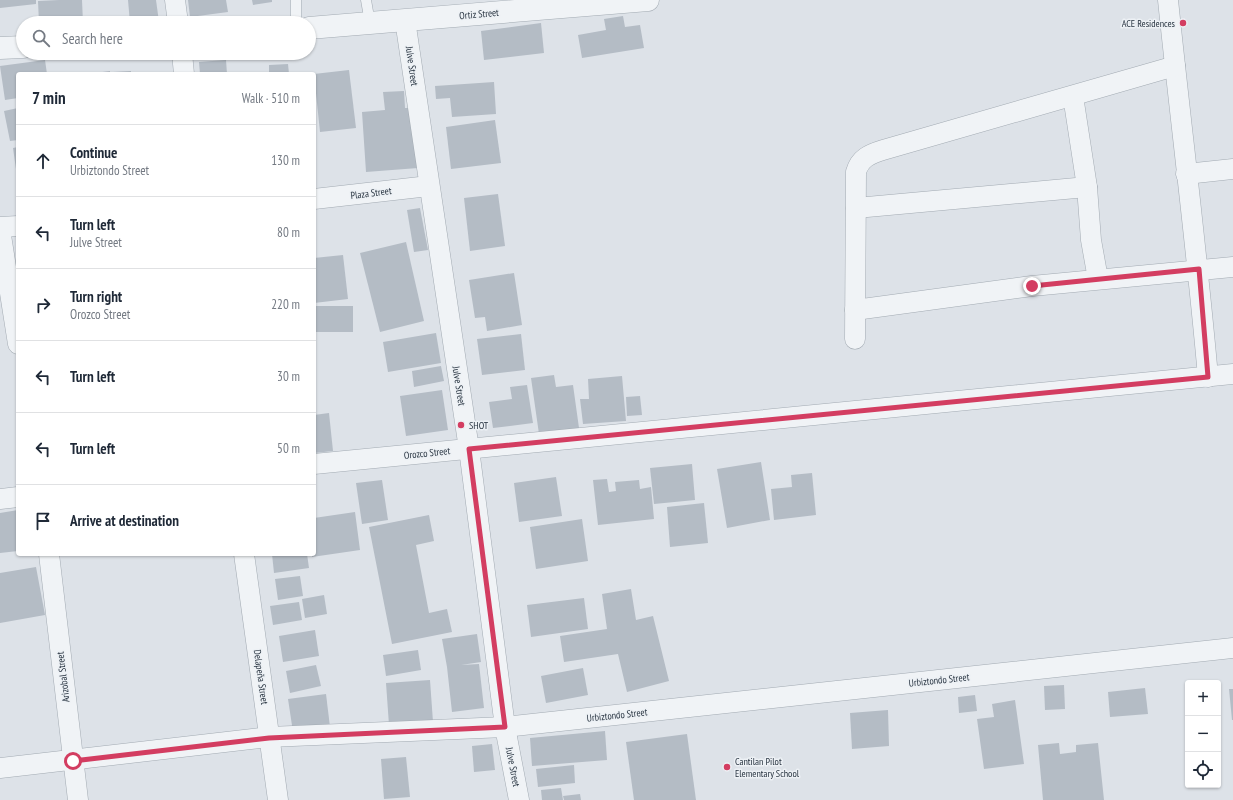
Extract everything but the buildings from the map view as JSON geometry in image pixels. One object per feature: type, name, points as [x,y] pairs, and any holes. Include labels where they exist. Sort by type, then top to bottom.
[{"type":"street","points":[[175,0],[177,16]]},
{"type":"street","name":"Ortiz Street","points":[[316,27],[648,0]]},
{"type":"street","points":[[1168,0],[1186,174],[1199,269],[1208,377]]},
{"type":"street","name":"Julve Street","points":[[406,20],[429,186],[469,449],[505,727],[519,800]]},
{"type":"street","points":[[0,48],[16,47]]},
{"type":"street","points":[[183,60],[184,72]]},
{"type":"street","points":[[854,339],[856,172],[861,160],[866,156],[883,150],[1175,66]]},
{"type":"street","points":[[1073,96],[1086,187],[1091,240],[1098,279]]},
{"type":"street","points":[[1186,174],[1233,169]]},
{"type":"street","name":"Plaza Street","points":[[316,200],[429,186]]},
{"type":"street","points":[[856,208],[1086,187]]},
{"type":"street","points":[[16,226],[0,228],[16,331]]},
{"type":"street","points":[[855,310],[1032,286],[1199,269],[1233,267]]},
{"type":"street","name":"Orozco Street","points":[[316,464],[1233,374]]},
{"type":"street","points":[[0,499],[16,497]]},
{"type":"street","name":"Arizobal Street","points":[[49,556],[78,800]]},
{"type":"street","name":"Delapeña Street","points":[[244,556],[278,800]]},
{"type":"street","name":"Urbiztondo Street","points":[[0,768],[269,738],[505,727],[1233,648]]},
{"type":"lane","points":[[296,0],[296,16]]},
{"type":"lane","points":[[366,0],[370,23]]},
{"type":"place","name":"ACE Residences","points":[[1183,23]]},
{"type":"place","name":"SHOT","points":[[461,425]]},
{"type":"place","name":"Cantilan Pilot Elementary School","points":[[727,767]]},
{"type":"route","points":[[73,761],[269,738],[505,727],[469,449],[1208,377],[1199,269],[1032,286]]}]
